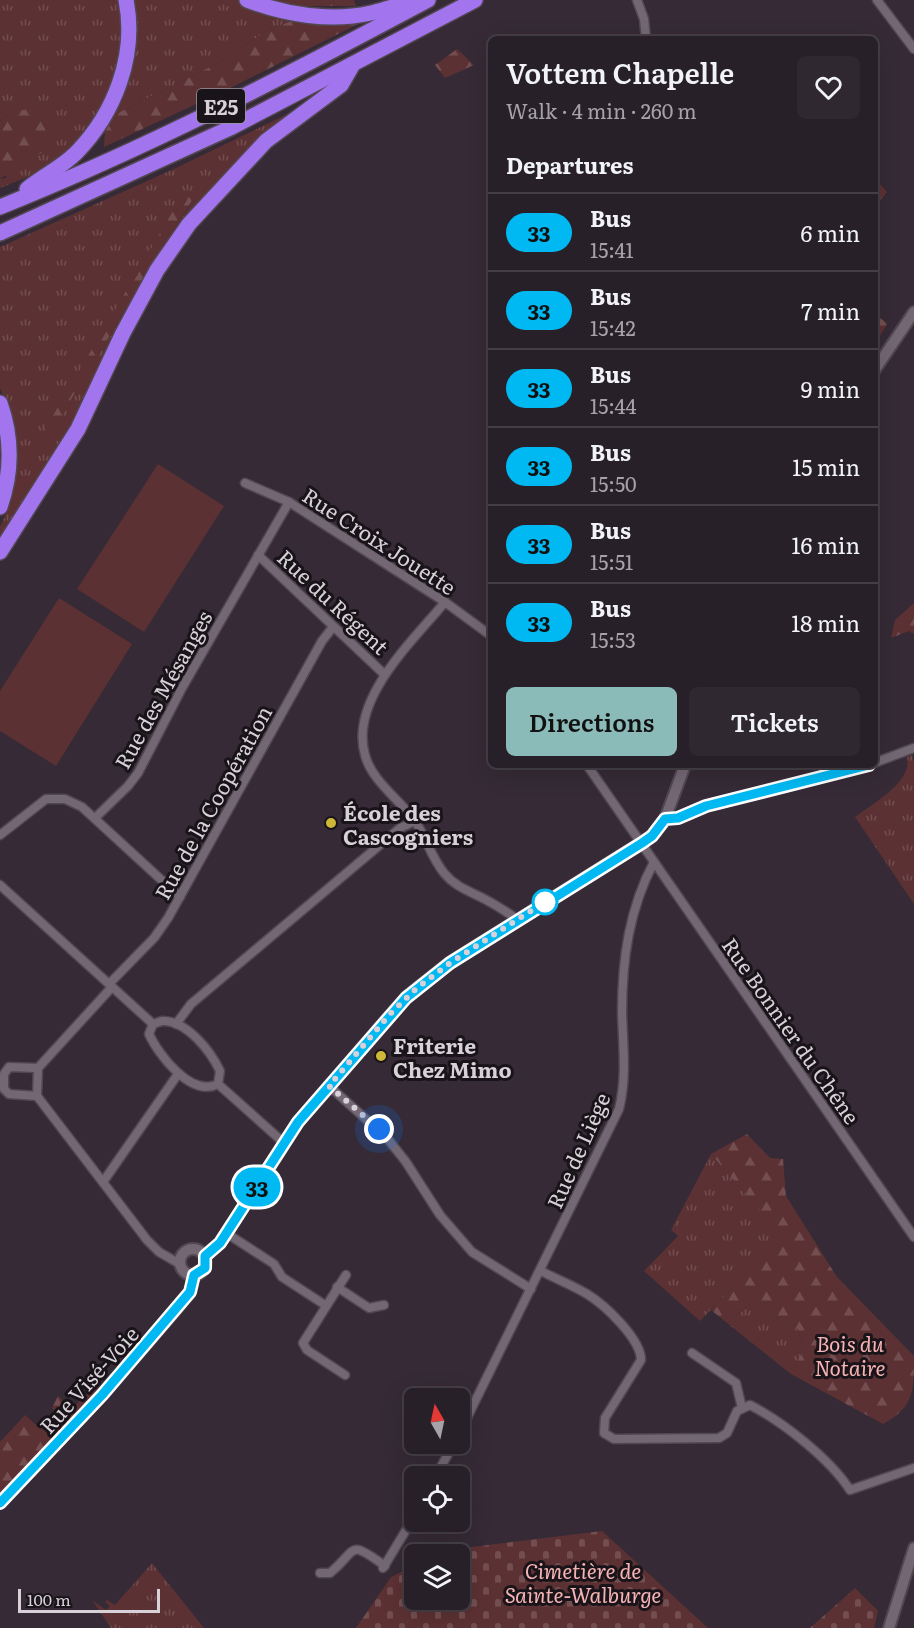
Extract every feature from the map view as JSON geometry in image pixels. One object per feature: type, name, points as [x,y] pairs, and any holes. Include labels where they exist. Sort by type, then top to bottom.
[{"type":"highway","points":[[6,205],[74,155],[95,132],[110,109],[123,73],[127,50],[129,14],[126,0]]},
{"type":"highway","points":[[248,0],[297,14],[332,16],[370,13],[427,0]]},
{"type":"highway","name":"E25","points":[[6,205],[132,149],[290,73],[427,0]]},
{"type":"highway","name":"E25","points":[[0,233],[231,128],[475,0]]},
{"type":"highway","points":[[0,552],[78,429],[123,333],[157,270],[189,224],[266,141],[341,85],[352,66]]},
{"type":"highway","points":[[0,403],[9,442],[8,485],[0,507]]},
{"type":"street","points":[[637,0],[644,19],[646,36]]},
{"type":"street","points":[[877,0],[914,49]]},
{"type":"street","points":[[878,365],[914,312]]},
{"type":"street","name":"Rue Croix Jouette","points":[[245,483],[289,502],[488,634]]},
{"type":"street","name":"Rue des Mésanges","points":[[95,818],[123,792],[138,773],[176,699],[289,502]]},
{"type":"street","name":"Rue du Régent","points":[[258,555],[384,674]]},
{"type":"street","points":[[445,603],[384,674],[371,703],[363,730],[365,756],[381,783],[415,821],[443,872],[455,883],[517,919]]},
{"type":"street","name":"Rue de la Coopération","points":[[38,1068],[160,930],[322,641],[333,627]]},
{"type":"street","points":[[878,762],[914,748]]},
{"type":"street","points":[[589,768],[642,843]]},
{"type":"street","name":"Rue Visé-Voie","points":[[0,1503],[102,1395],[190,1292],[194,1275],[205,1268],[205,1256],[215,1249],[284,1143],[329,1086],[406,998],[450,963],[652,836],[665,819],[684,768]]},
{"type":"street","points":[[665,819],[678,818],[706,806],[857,768]]},
{"type":"street","points":[[0,835],[33,807],[51,798],[72,801],[95,818],[180,897]]},
{"type":"street","points":[[176,1024],[200,996],[400,828],[415,821]]},
{"type":"street","name":"Rue Bonnier du Chêne","points":[[642,843],[914,1237]]},
{"type":"street","name":"Rue de Liège","points":[[470,1412],[619,1109],[624,1077],[622,1014],[625,948],[637,902],[654,862]]},
{"type":"street","points":[[0,885],[153,1024]]},
{"type":"street","points":[[153,1024],[166,1020],[192,1034],[209,1052],[219,1071],[218,1084]]},
{"type":"street","points":[[153,1024],[149,1034],[152,1041],[177,1074],[209,1087],[218,1084]]},
{"type":"street","points":[[37,1096],[9,1094],[4,1089],[4,1074],[9,1067],[38,1068],[37,1096],[147,1240],[159,1252],[180,1264],[185,1272],[194,1275]]},
{"type":"street","points":[[103,1182],[177,1074]]},
{"type":"street","points":[[218,1084],[284,1143]]},
{"type":"street","points":[[329,1086],[387,1138],[406,1161],[440,1215],[472,1252],[531,1289]]},
{"type":"street","points":[[226,1233],[274,1264],[282,1277],[325,1305]]},
{"type":"street","points":[[180,1264],[183,1253],[191,1249],[200,1250],[205,1256]]},
{"type":"street","points":[[541,1271],[588,1295],[633,1336],[641,1349],[640,1360],[605,1418],[604,1433],[614,1439],[718,1438],[727,1433],[736,1411],[750,1405],[767,1414],[842,1477],[850,1490],[914,1468]]},
{"type":"street","points":[[345,1375],[304,1347],[305,1336],[346,1275]]},
{"type":"street","points":[[337,1287],[369,1308],[384,1305]]},
{"type":"street","points":[[692,1353],[736,1383],[742,1408]]},
{"type":"street","points":[[320,1573],[330,1573],[345,1555],[354,1550],[365,1552],[384,1567],[405,1532]]},
{"type":"street","points":[[889,1628],[914,1548]]},
{"type":"green space","points":[[0,0],[119,0],[122,34],[120,55],[111,86],[96,117],[86,131],[63,156],[50,165],[0,188],[0,179],[6,178],[17,109],[0,121]]},
{"type":"green space","points":[[133,0],[238,0],[264,11],[297,19],[268,30],[222,61],[112,116]]},
{"type":"green space","points":[[274,0],[354,0],[356,6],[298,6]]},
{"type":"green space","points":[[297,19],[362,22],[226,90],[104,147],[105,129],[112,116],[222,61],[268,30]]},
{"type":"green space","points":[[457,49],[474,65],[445,78],[435,65]]},
{"type":"green space","points":[[302,107],[169,247],[76,425],[0,540],[0,527],[12,500],[17,451],[13,421],[0,388],[0,247],[176,168]],"holes":[[[183,195],[193,200],[51,431],[45,431]]]},
{"type":"green space","points":[[17,109],[48,114],[51,138],[41,153],[0,179],[0,121]]},
{"type":"green space","points":[[878,182],[887,192],[878,202]]},
{"type":"green space","points":[[183,194],[193,199],[51,432],[44,431]]},
{"type":"green space","points":[[878,316],[887,324],[878,339]]},
{"type":"green space","points":[[158,464],[224,506],[144,632],[77,589]]},
{"type":"green space","points":[[59,598],[132,644],[56,766],[0,731],[0,691]]},
{"type":"green space","points":[[914,603],[914,634],[909,631],[891,638],[895,620]]},
{"type":"green space","points":[[912,755],[914,762],[914,904],[855,817],[898,784],[907,766],[907,757]]},
{"type":"green space","name":"Bois du Notaire","points":[[747,1134],[770,1158],[783,1159],[786,1196],[837,1277],[914,1356],[914,1379],[910,1397],[901,1411],[883,1424],[791,1374],[803,1350],[798,1329],[749,1305],[727,1323],[711,1310],[782,1235],[711,1154]]},
{"type":"green space","points":[[711,1154],[783,1235],[700,1321],[644,1271],[678,1236],[671,1230]]},
{"type":"green space","points":[[749,1305],[798,1329],[803,1350],[791,1374],[727,1323]]},
{"type":"green space","points":[[104,1374],[98,1389],[0,1494],[0,1442],[25,1415],[36,1425],[43,1418],[50,1424],[59,1415],[52,1408],[58,1396],[72,1409]]},
{"type":"green space","name":"Cimetière de Sainte-Walburge","points":[[602,1531],[708,1628],[356,1628],[391,1577],[404,1571],[404,1610],[470,1610],[470,1547]]},
{"type":"green space","points":[[152,1563],[204,1628],[111,1628],[92,1600],[106,1610],[110,1606],[105,1602],[107,1600],[115,1605]]},
{"type":"green space","points":[[855,1588],[878,1611],[874,1628],[810,1628]]},
{"type":"bus line","name":"33","points":[[0,1503],[102,1395],[190,1292],[194,1275],[205,1268],[205,1256],[220,1243],[298,1122],[369,1037],[406,998],[450,963],[517,919],[642,843],[652,836],[665,819],[678,818],[706,806],[861,768]]},
{"type":"place","name":"École des Cascogniers","points":[[331,823]]},
{"type":"place","name":"Friterie Chez Mimo","points":[[381,1056]]},
{"type":"route","points":[[379,1129],[329,1086],[369,1037],[406,998],[450,963],[554,896],[545,902]]}]
